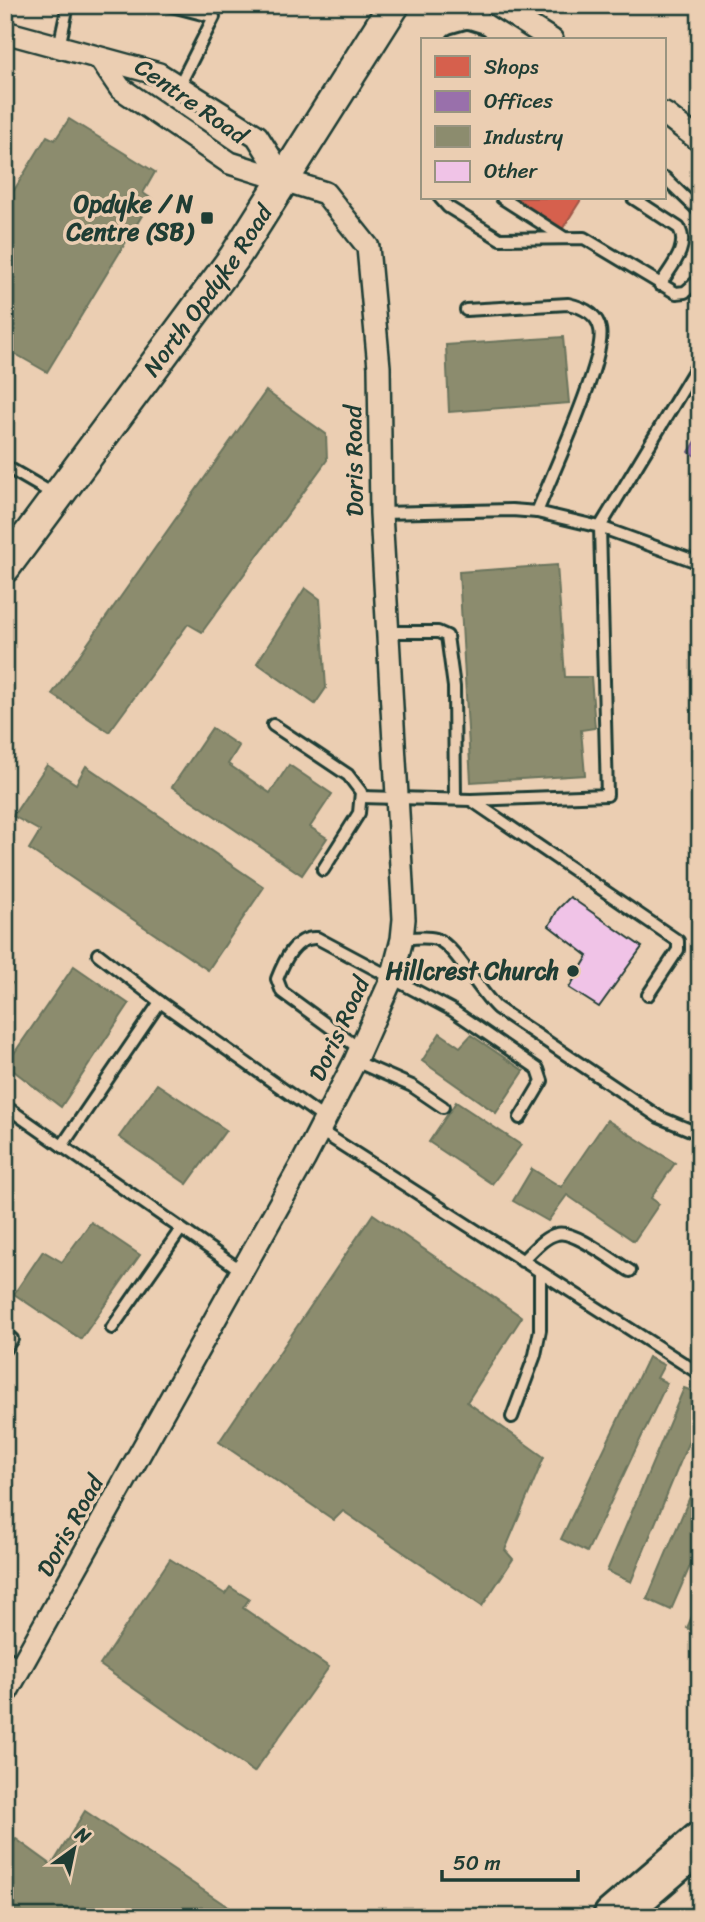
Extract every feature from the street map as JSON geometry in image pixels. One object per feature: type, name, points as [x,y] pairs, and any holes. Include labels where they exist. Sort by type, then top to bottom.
[{"type":"highway","points":[[613,1917],[700,1842]]},
{"type":"main road","name":"North Opdyke Road","points":[[5,566],[234,258],[394,5]]},
{"type":"street","points":[[497,5],[545,38]]},
{"type":"street","name":"Centre Road","points":[[5,32],[159,74],[257,136],[284,179]]},
{"type":"street","name":"Centre Road","points":[[100,60],[120,88],[230,163],[284,179]]},
{"type":"street","points":[[666,115],[700,141]]},
{"type":"street","name":"Doris Road","points":[[5,1695],[14,1661],[242,1271],[322,1124],[358,1055],[392,978],[402,939],[381,513],[379,367],[368,247],[325,193],[284,179]]},
{"type":"lane","points":[[58,47],[68,5]]},
{"type":"lane","points":[[168,5],[214,17],[179,86]]},
{"type":"lane","points":[[666,179],[700,212]]},
{"type":"lane","points":[[442,200],[448,207],[500,239],[584,238],[676,293],[685,292],[700,279]]},
{"type":"lane","points":[[505,200],[564,237]]},
{"type":"lane","points":[[636,200],[679,228],[682,234],[682,248],[660,285]]},
{"type":"lane","points":[[466,310],[568,304],[582,307],[593,315],[601,329],[596,368],[537,512]]},
{"type":"lane","points":[[361,797],[471,800],[607,795],[600,527],[700,361]]},
{"type":"lane","points":[[5,466],[57,496]]},
{"type":"lane","points":[[381,513],[537,512],[600,527],[700,563]]},
{"type":"lane","points":[[387,632],[438,632],[447,636],[454,687],[455,799]]},
{"type":"lane","points":[[274,725],[348,775],[361,797],[359,813],[323,870]]},
{"type":"lane","points":[[471,800],[678,941],[678,950],[648,995]]},
{"type":"lane","points":[[443,1107],[358,1055],[282,992],[277,979],[282,965],[297,944],[309,938],[317,938],[461,1016],[538,1069],[542,1081],[520,1118]]},
{"type":"lane","points":[[402,939],[438,939],[450,947],[484,996],[497,1008],[659,1117],[700,1134]]},
{"type":"lane","points":[[98,954],[322,1124],[540,1274],[700,1374]]},
{"type":"lane","points":[[62,1146],[159,1002]]},
{"type":"lane","points":[[5,1107],[242,1271]]},
{"type":"lane","points":[[112,1328],[181,1229]]},
{"type":"lane","points":[[522,1261],[557,1233],[570,1234],[630,1271]]},
{"type":"lane","points":[[512,1417],[540,1330],[540,1274]]},
{"type":"building: Shops","points":[[512,200],[581,200],[561,231]]},
{"type":"building: Offices","points":[[700,435],[700,459],[689,452]]},
{"type":"building: Industry","points":[[69,119],[155,172],[143,193],[152,199],[47,372],[5,348],[5,205],[47,136],[55,140]]},
{"type":"building: Industry","points":[[563,337],[569,403],[449,412],[446,345]]},
{"type":"building: Industry","points":[[266,391],[326,434],[327,460],[202,632],[188,624],[109,732],[52,694]]},
{"type":"building: Industry","points":[[557,565],[565,677],[591,677],[595,728],[581,730],[585,775],[471,782],[459,572]]},
{"type":"building: Industry","points":[[305,588],[320,599],[326,688],[315,704],[257,663]]},
{"type":"building: Industry","points":[[212,728],[239,746],[228,764],[270,793],[289,765],[332,794],[310,827],[327,838],[302,875],[172,787]]},
{"type":"building: Industry","points":[[47,765],[76,784],[86,766],[264,887],[208,970],[29,849],[40,831],[13,816]]},
{"type":"building: Industry","points":[[74,966],[129,1004],[61,1107],[6,1065]]},
{"type":"building: Industry","points":[[5,979],[12,983],[5,994]]},
{"type":"building: Industry","points":[[440,1033],[460,1047],[471,1035],[524,1071],[496,1113],[422,1061]]},
{"type":"building: Industry","points":[[157,1084],[226,1130],[187,1184],[119,1137]]},
{"type":"building: Industry","points":[[456,1102],[521,1145],[492,1184],[429,1142]]},
{"type":"building: Industry","points":[[607,1120],[675,1163],[651,1198],[659,1204],[634,1241],[567,1195],[548,1221],[513,1201],[532,1169],[561,1187]]},
{"type":"building: Industry","points":[[373,1214],[522,1317],[467,1402],[544,1457],[505,1550],[513,1559],[482,1606],[343,1511],[334,1520],[219,1442]]},
{"type":"building: Industry","points":[[91,1222],[140,1255],[81,1339],[14,1294],[43,1251],[62,1262]]},
{"type":"building: Industry","points":[[648,1357],[664,1365],[657,1378],[667,1383],[587,1552],[561,1539]]},
{"type":"building: Industry","points":[[684,1388],[700,1394],[700,1414],[631,1582],[607,1571]]},
{"type":"building: Industry","points":[[700,1473],[700,1543],[671,1610],[647,1599]]},
{"type":"building: Industry","points":[[170,1559],[225,1594],[230,1587],[249,1599],[243,1608],[329,1667],[254,1772],[100,1665]]},
{"type":"building: Industry","points":[[700,1598],[700,1634],[687,1628]]},
{"type":"building: Industry","points":[[85,1811],[243,1917],[5,1917],[5,1855],[16,1839],[52,1865]]},
{"type":"building: Other","points":[[570,897],[642,947],[599,1007],[569,988],[588,956],[549,926],[558,909]]},
{"type":"place","name":"Opdyke / N Centre (SB)","points":[[207,218]]},
{"type":"place","name":"Hillcrest Church","points":[[573,971]]}]
